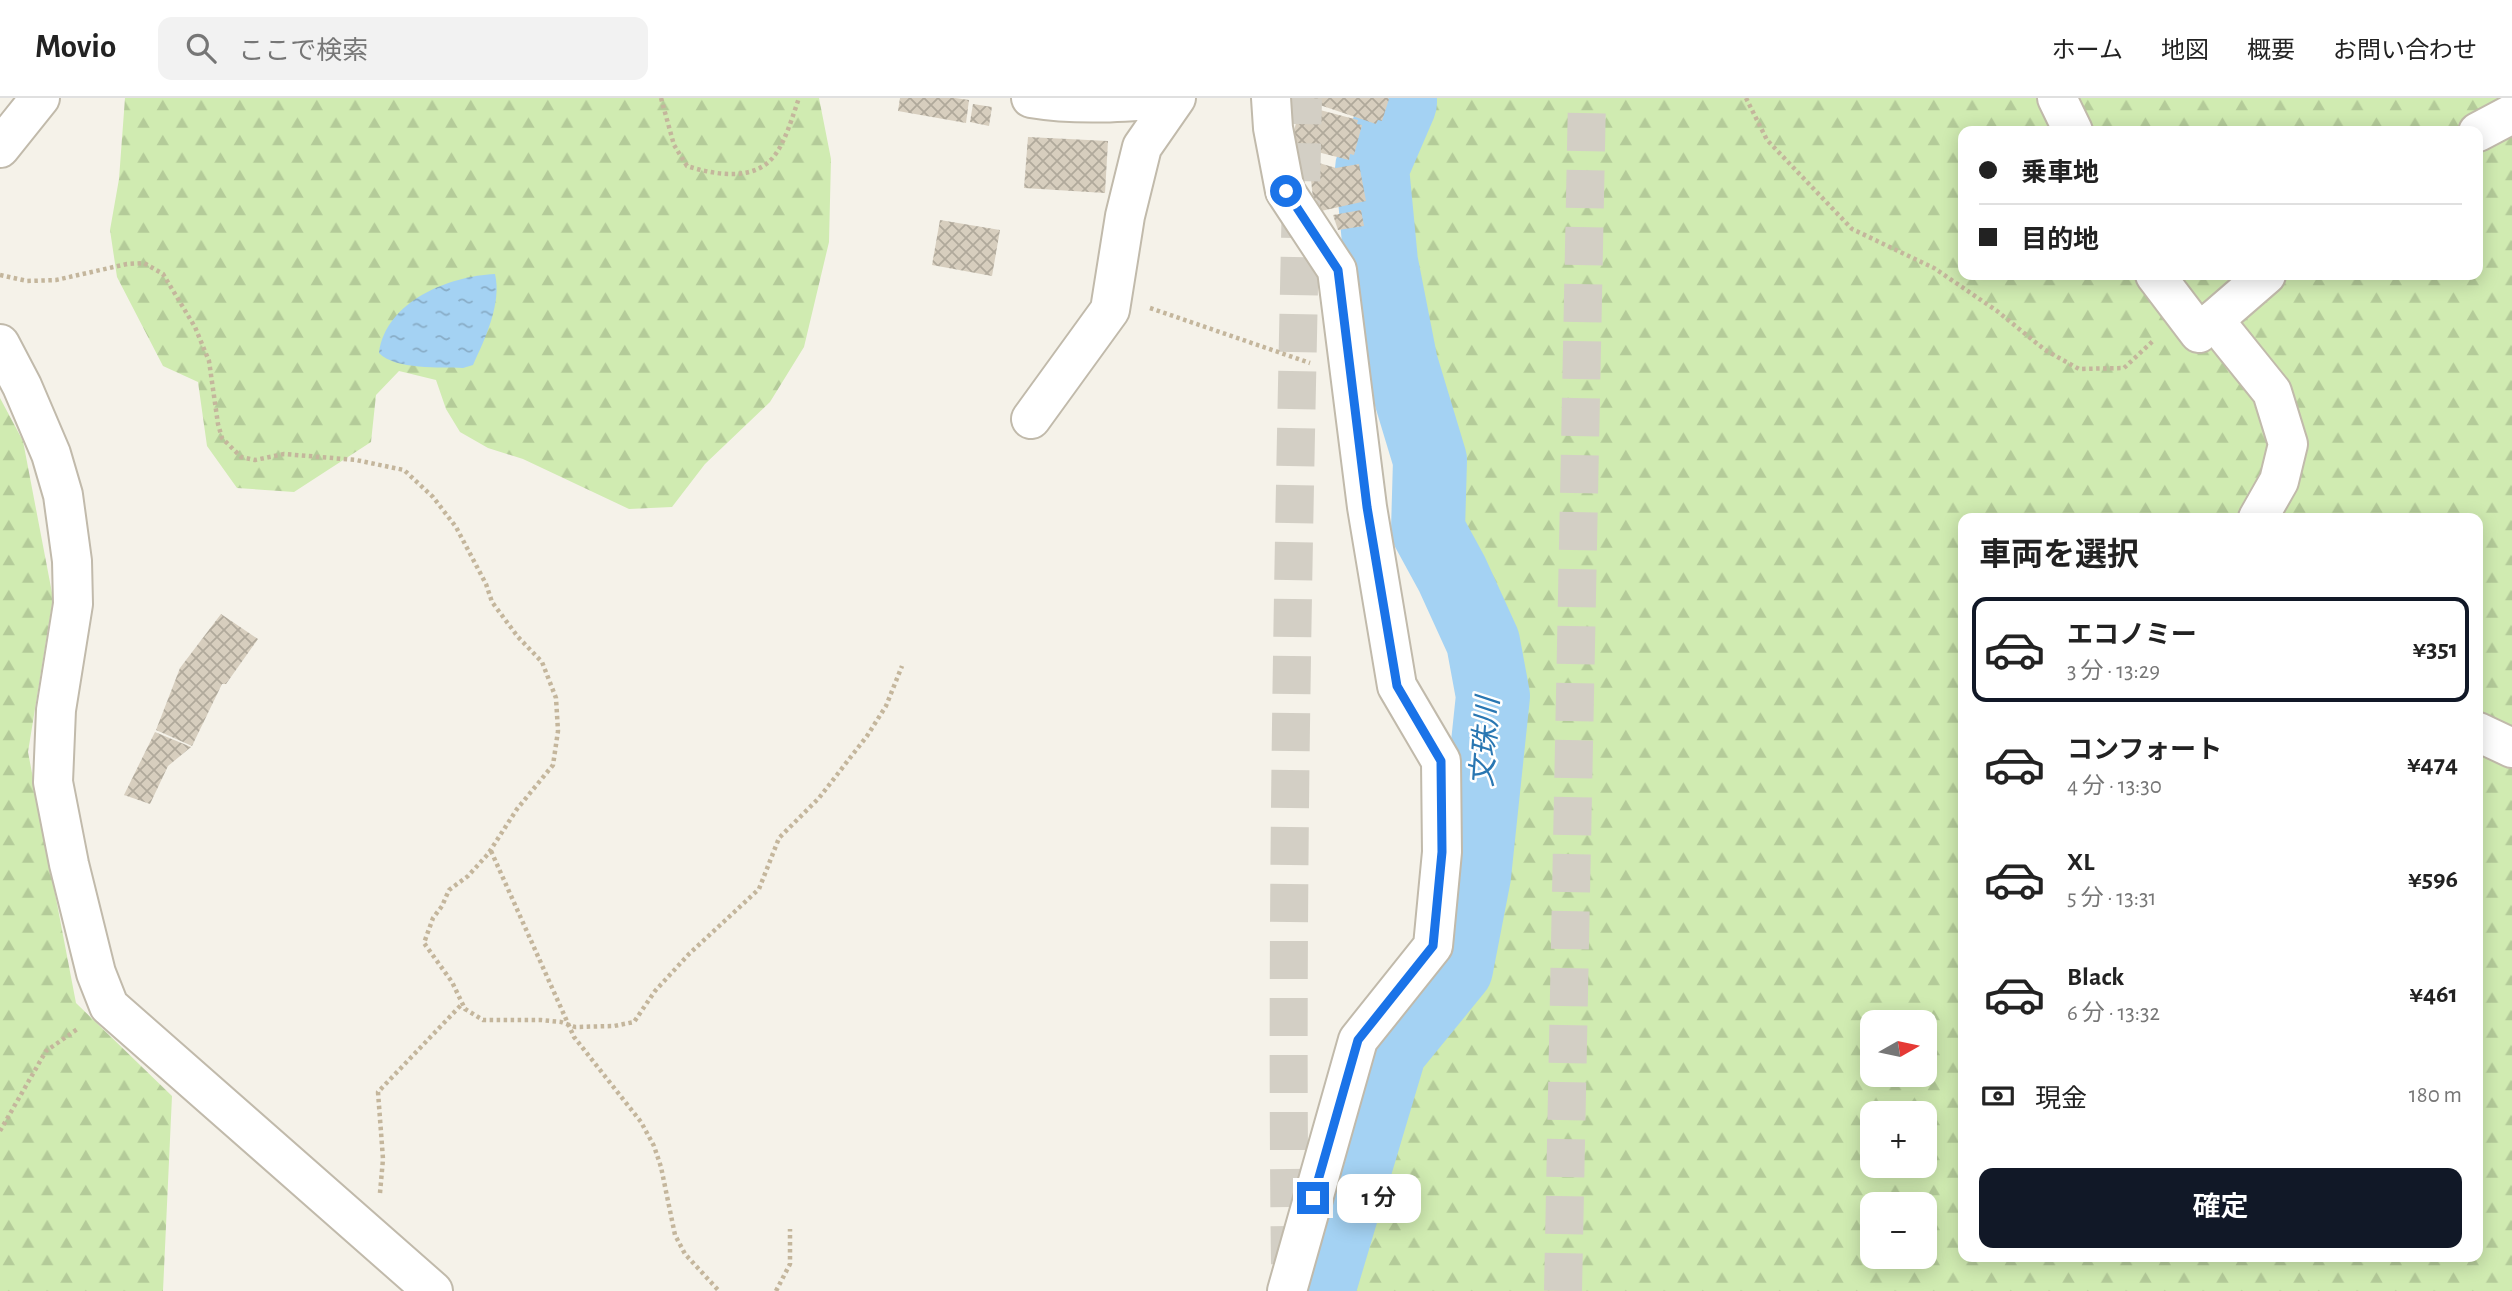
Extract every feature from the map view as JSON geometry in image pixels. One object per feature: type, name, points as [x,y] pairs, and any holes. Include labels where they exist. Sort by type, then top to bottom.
[{"type":"street","points":[[0,148],[40,98]]},
{"type":"street","points":[[1031,98],[1116,103],[1175,98]]},
{"type":"street","points":[[1031,419],[1110,310],[1125,216],[1142,147],[1175,98]]},
{"type":"street","points":[[1271,98],[1273,128],[1286,191],[1338,270],[1367,507],[1397,686],[1441,761],[1442,852],[1433,946],[1358,1040],[1287,1291]]},
{"type":"street","points":[[2057,98],[2071,126]]},
{"type":"street","points":[[2483,129],[2512,114]]},
{"type":"street","points":[[2159,280],[2199,333],[2260,280]]},
{"type":"street","points":[[2214,320],[2272,392],[2288,444],[2278,481],[2261,513]]},
{"type":"street","points":[[0,344],[22,386],[51,454],[63,495],[72,561],[73,604],[56,710],[53,782],[87,937],[96,973],[109,1006],[433,1291]]},
{"type":"street","points":[[2483,734],[2512,748]]},
{"type":"path","points":[[661,98],[674,145],[687,166],[712,174],[751,172],[766,164],[777,153],[799,98]]},
{"type":"path","points":[[1746,98],[1767,140],[1853,229],[1934,268],[1997,311],[2045,350],[2079,369],[2124,368],[2158,336]]},
{"type":"path","points":[[0,275],[27,281],[57,280],[127,264],[144,263],[163,274],[195,327],[209,361],[222,438],[241,457],[255,460],[284,454],[325,457],[404,470],[433,497],[456,527],[486,584],[492,602],[518,637],[542,662],[556,698],[558,731],[553,765],[517,809],[491,850],[468,876],[449,890],[429,925],[424,943],[452,982],[465,1009],[483,1020],[541,1020],[575,1027],[614,1026],[634,1022],[655,990],[689,954],[760,889],[779,838],[819,798],[867,736],[886,706],[902,666]]},
{"type":"path","points":[[1113,295],[1321,367],[1349,356]]},
{"type":"path","points":[[491,850],[574,1037],[641,1122],[654,1146],[675,1236],[685,1254],[719,1291]]},
{"type":"path","points":[[370,1235],[378,1212],[383,1159],[378,1092],[462,1004]]},
{"type":"path","points":[[0,1131],[46,1051],[109,1006]]},
{"type":"path","points":[[776,1291],[790,1264],[790,1229]]},
{"type":"green space","points":[[125,98],[819,98],[831,159],[829,242],[804,347],[770,402],[705,464],[672,507],[629,509],[523,459],[488,448],[460,432],[446,409],[436,380],[399,371],[376,395],[371,442],[294,492],[237,488],[207,446],[198,382],[163,366],[117,277],[110,230],[119,179]]},
{"type":"green space","points":[[1404,98],[2512,98],[2512,1291],[1342,1291],[1362,1212],[1413,1057],[1474,972],[1492,800],[1509,701],[1497,635],[1437,528],[1445,466],[1396,302],[1384,230],[1383,167],[1405,121]]},
{"type":"green space","points":[[0,398],[23,441],[53,598],[28,752],[76,1003],[172,1096],[163,1291],[0,1291]]},
{"type":"water","points":[[495,274],[497,285],[494,309],[473,365],[463,368],[407,365],[379,353],[384,335],[394,319],[422,295],[458,280]]},
{"type":"building","points":[[900,98],[969,100],[966,123],[898,111]]},
{"type":"building","points":[[1299,98],[1389,99],[1382,121],[1378,120],[1376,124]]},
{"type":"building","points":[[973,104],[992,107],[989,126],[970,122]]},
{"type":"building","points":[[1301,105],[1358,120],[1357,124],[1362,125],[1354,155],[1350,154],[1349,160],[1290,145]]},
{"type":"building","points":[[1028,137],[1108,141],[1105,193],[1024,188]]},
{"type":"building","points":[[1309,160],[1336,168],[1359,164],[1366,201],[1321,211],[1316,199],[1313,199]]},
{"type":"building","points":[[1361,210],[1364,226],[1338,230],[1333,215]]},
{"type":"building","points":[[940,220],[1000,230],[992,276],[932,265]]},
{"type":"building","points":[[221,614],[258,639],[226,684],[222,684],[192,746],[156,730],[180,668]]},
{"type":"building","points":[[155,732],[191,747],[168,766],[150,804],[124,795]]},
{"type":"waterway","name":"文珠川","points":[[1318,1291],[1390,1050],[1456,969],[1474,876],[1493,696],[1483,642],[1452,574],[1428,530],[1430,460],[1401,364],[1381,262],[1372,168],[1400,98]]},
{"type":"tunnel","points":[[1290,1264],[1290,827],[1303,98]]},
{"type":"tunnel","points":[[1563,1291],[1587,98]]},
{"type":"route","points":[[1286,191],[1338,270],[1367,507],[1397,686],[1441,761],[1442,852],[1433,946],[1358,1040],[1313,1198]]}]
